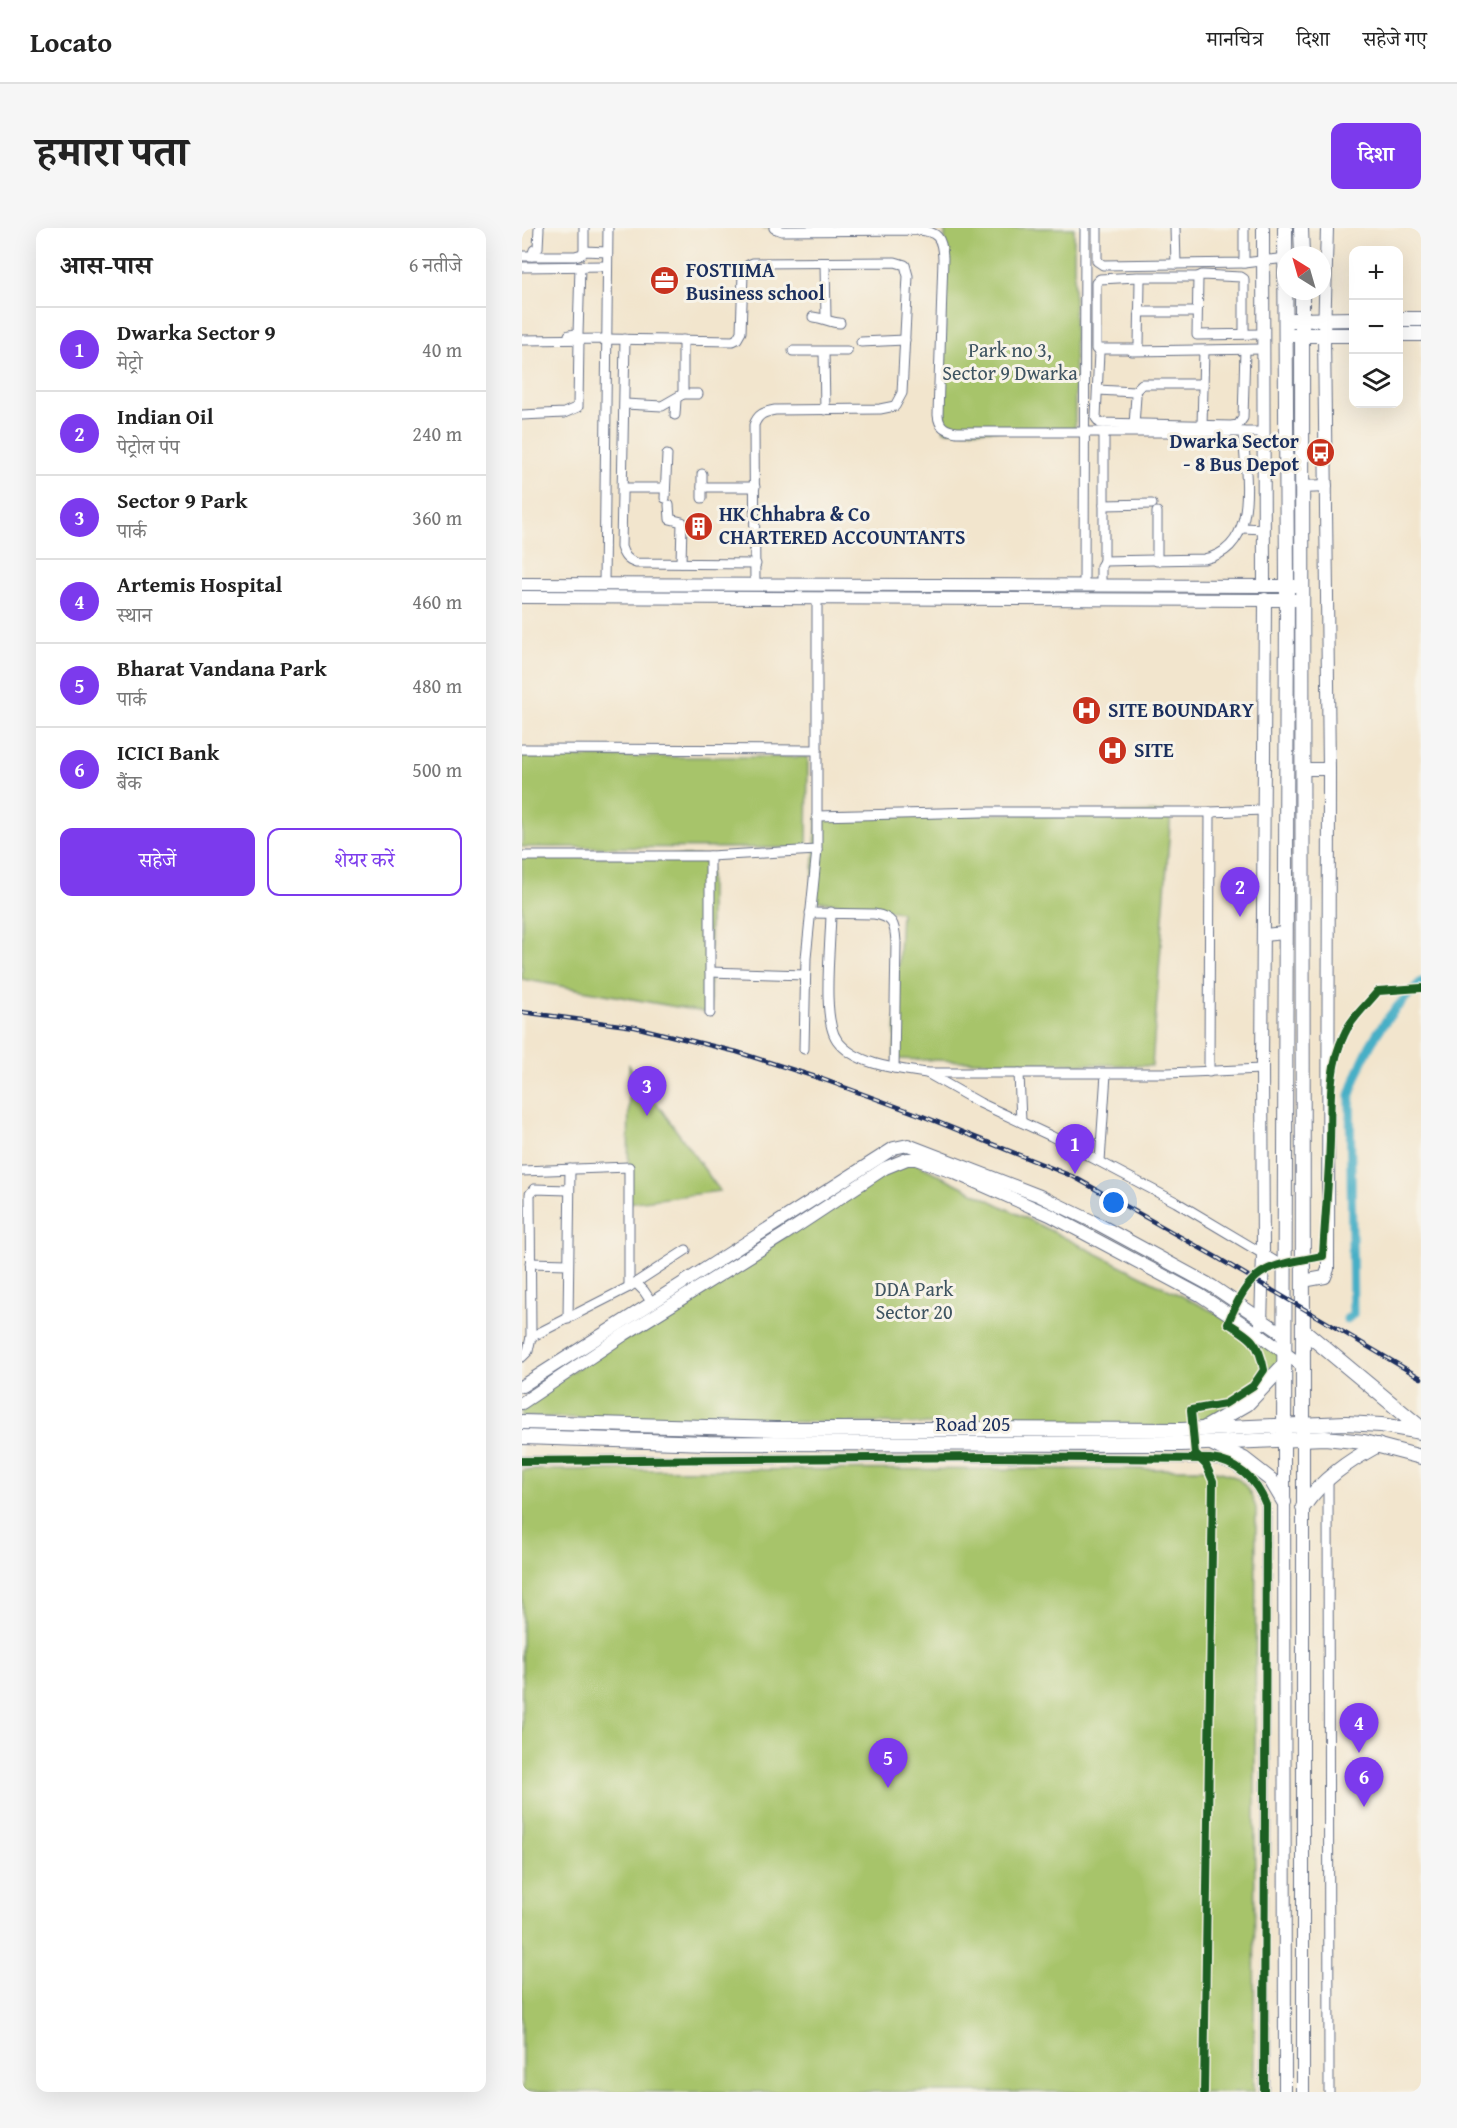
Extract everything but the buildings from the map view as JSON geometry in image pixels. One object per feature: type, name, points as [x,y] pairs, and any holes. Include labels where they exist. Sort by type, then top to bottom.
[{"type":"main road","points":[[1285,228],[1286,246]]},
{"type":"main road","points":[[1301,228],[1302,246]]},
{"type":"main road","points":[[1284,1440],[1285,300]]},
{"type":"main road","points":[[1302,300],[1304,1439]]},
{"type":"main road","points":[[1285,320],[1349,319]]},
{"type":"main road","points":[[1403,319],[1421,319]]},
{"type":"main road","points":[[1403,334],[1421,334]]},
{"type":"main road","points":[[1286,335],[1349,335]]},
{"type":"main road","points":[[1303,1330],[1421,1430]]},
{"type":"main road","points":[[1203,1429],[1247,1404],[1284,1359]]},
{"type":"main road","name":"Road 205","points":[[522,1422],[776,1429],[1203,1429],[1346,1423],[1421,1430]]},
{"type":"main road","name":"Road 205","points":[[522,1437],[708,1443],[1211,1443],[1325,1438],[1364,1442],[1421,1457]]},
{"type":"main road","points":[[1211,1443],[1244,1459],[1271,1480],[1284,1502]]},
{"type":"main road","points":[[1304,1507],[1328,1478],[1359,1455],[1378,1445]]},
{"type":"street","points":[[540,228],[531,253],[552,256],[579,255],[584,251],[607,252]]},
{"type":"street","points":[[584,228],[584,251]]},
{"type":"street","points":[[604,584],[608,228]]},
{"type":"street","points":[[774,228],[782,231],[929,230],[937,235],[942,246],[943,258],[939,423],[946,430],[957,432],[1264,432]]},
{"type":"street","points":[[1084,586],[1085,228]]},
{"type":"street","points":[[1097,228],[1097,261]]},
{"type":"street","points":[[1175,228],[1176,264]]},
{"type":"street","points":[[1244,228],[1244,262]]},
{"type":"street","points":[[1263,228],[1264,586]]},
{"type":"street","points":[[1303,1281],[1325,1277],[1328,1269],[1329,769],[1324,335],[1327,228]]},
{"type":"street","points":[[1085,261],[1097,261],[1103,266],[1277,259]]},
{"type":"street","points":[[522,340],[625,339],[727,342],[737,339],[741,332],[743,274],[744,268],[748,265],[753,263],[895,262],[905,265],[908,276],[902,393],[895,406],[880,410],[775,410],[757,416],[754,425],[755,585]]},
{"type":"street","points":[[825,263],[826,318]]},
{"type":"street","points":[[522,267],[607,266]]},
{"type":"street","points":[[522,335],[579,334],[580,267]]},
{"type":"street","points":[[1139,277],[1140,344],[1138,348],[1096,348],[1096,282],[1100,279],[1139,277],[1198,277],[1202,275],[1241,276],[1244,279],[1244,334]]},
{"type":"street","points":[[1198,277],[1196,312],[1199,336],[1263,334]]},
{"type":"street","points":[[1139,312],[1196,312]]},
{"type":"street","points":[[813,317],[826,318],[832,323],[840,323]]},
{"type":"street","points":[[522,416],[564,413],[578,407],[579,339]]},
{"type":"street","points":[[625,339],[621,547],[624,555],[629,561],[636,563],[756,564]]},
{"type":"street","points":[[675,415],[679,397],[683,340]]},
{"type":"street","points":[[861,342],[905,340]]},
{"type":"street","points":[[1084,352],[1263,349]]},
{"type":"street","points":[[1099,352],[1096,418],[1098,422],[1134,425],[1231,426],[1238,424],[1244,418],[1245,350]]},
{"type":"street","points":[[794,351],[847,351]]},
{"type":"street","points":[[1202,425],[1203,351]]},
{"type":"street","points":[[824,352],[825,410]]},
{"type":"street","points":[[1098,390],[1134,392],[1142,384],[1143,374]]},
{"type":"street","points":[[1142,384],[1203,384]]},
{"type":"street","points":[[1134,392],[1136,396],[1134,425]]},
{"type":"street","points":[[625,404],[662,406],[679,397],[698,394]]},
{"type":"street","points":[[1101,586],[1101,566],[1104,561],[1104,432]]},
{"type":"street","points":[[1104,561],[1213,558],[1237,538],[1243,528],[1246,515],[1243,432]]},
{"type":"street","points":[[667,455],[665,488],[670,519],[693,522]]},
{"type":"street","points":[[702,474],[702,498]]},
{"type":"street","points":[[1302,487],[1326,486]]},
{"type":"street","points":[[702,487],[755,487]]},
{"type":"street","points":[[623,488],[665,488]]},
{"type":"street","points":[[1104,502],[1153,505],[1157,561]]},
{"type":"street","points":[[681,563],[682,522]]},
{"type":"street","points":[[1243,528],[1264,529]]},
{"type":"street","points":[[522,584],[1264,586],[1286,593],[1302,593]]},
{"type":"street","points":[[522,597],[1265,600],[1286,593]]},
{"type":"street","points":[[804,1049],[805,975],[817,850],[817,598]]},
{"type":"street","points":[[1260,1335],[1263,1253],[1265,600]]},
{"type":"street","points":[[522,749],[817,750]]},
{"type":"street","points":[[1302,769],[1329,769]]},
{"type":"street","points":[[817,816],[1264,810]]},
{"type":"street","points":[[1209,1072],[1210,812]]},
{"type":"street","points":[[522,856],[710,856],[817,850]]},
{"type":"street","points":[[710,856],[710,1013]]},
{"type":"street","points":[[831,912],[829,1012],[834,1035],[838,1042],[852,1054],[894,1068],[926,1073],[1106,1074],[1262,1069]]},
{"type":"street","points":[[810,913],[866,913],[885,916],[893,924],[896,942],[894,1068]]},
{"type":"street","points":[[1263,935],[1285,933]]},
{"type":"street","points":[[710,972],[805,975]]},
{"type":"street","points":[[926,1073],[980,1104],[1100,1161],[1176,1202],[1283,1266]]},
{"type":"street","points":[[1019,1073],[1021,1122]]},
{"type":"street","points":[[1100,1161],[1106,1074]]},
{"type":"street","points":[[522,1386],[894,1148],[908,1145],[1003,1180],[1089,1219],[1212,1286],[1283,1334]]},
{"type":"street","points":[[522,1403],[616,1340],[795,1228],[885,1168],[907,1159],[916,1159],[952,1172],[1050,1215],[1200,1295],[1260,1335],[1284,1359],[1304,1367]]},
{"type":"street","points":[[522,1171],[629,1167],[632,1285]]},
{"type":"street","points":[[568,1319],[570,1169]]},
{"type":"street","points":[[522,1358],[528,1351],[531,1337],[530,1194],[534,1189],[569,1190]]},
{"type":"street","points":[[531,1337],[632,1285],[686,1250]]},
{"type":"street","points":[[530,1263],[568,1264]]},
{"type":"street","points":[[632,1285],[644,1291],[652,1303]]},
{"type":"street","points":[[1303,2092],[1304,1439]]},
{"type":"street","points":[[1284,1440],[1285,2092]]},
{"type":"street","points":[[522,1461],[988,1457],[1210,1459],[1223,1460],[1234,1465],[1253,1481],[1262,1493],[1266,1505],[1264,2092]]},
{"type":"street","points":[[1328,1478],[1329,2092]]},
{"type":"green space","name":"Park no 3, Sector 9 Dwarka","points":[[763,228],[1074,228],[1075,429],[944,431],[945,230]]},
{"type":"green space","points":[[522,757],[808,757],[807,848],[522,847]]},
{"type":"green space","points":[[1171,812],[1152,1066],[894,1059],[901,912],[811,900],[817,816]]},
{"type":"green space","points":[[710,856],[710,1013],[522,979],[522,857]]},
{"type":"green space","points":[[629,1065],[720,1191],[628,1203]]},
{"type":"green space","name":"DDA Park Sector 20","points":[[907,1159],[1260,1335],[1284,1353],[1268,1383],[1203,1429],[522,1417],[522,1403]]},
{"type":"green space","points":[[1205,1469],[1238,1479],[1248,1490],[1256,1508],[1254,2092],[522,2092],[522,1470]]},
{"type":"waterway","points":[[1347,1319],[1353,1314],[1350,1095],[1362,1061],[1377,1033],[1396,1008],[1421,982]]},
{"type":"railway","points":[[522,1012],[635,1027],[737,1052],[822,1079],[920,1115],[1074,1177],[1216,1257],[1421,1378]]},
{"type":"cycle path","points":[[1204,2092],[1213,1481],[1206,1465],[1195,1454],[1191,1410],[1225,1404],[1253,1386],[1264,1370],[1260,1353],[1253,1341],[1228,1323],[1236,1304],[1253,1279],[1274,1267],[1323,1256],[1331,1086],[1335,1060],[1347,1029],[1378,991],[1421,988]]},
{"type":"cycle path","points":[[522,1461],[988,1457],[1210,1459],[1228,1464],[1244,1473],[1257,1488],[1266,1505],[1264,2092]]},
{"type":"place","name":"FOSTIIMA Business school","points":[[665,281]]},
{"type":"place","name":"Dwarka Sector - 8 Bus Depot","points":[[1320,452]]},
{"type":"place","name":"HK Chhabra & Co CHARTERED ACCOUNTANTS","points":[[698,526]]},
{"type":"place","name":"SITE BOUNDARY","points":[[1087,710]]},
{"type":"place","name":"SITE","points":[[1113,750]]},
{"type":"place","name":"Indian Oil","points":[[1240,917]]},
{"type":"place","name":"Sector 9 Park","points":[[647,1116]]},
{"type":"place","name":"Dwarka Sector 9","points":[[1075,1174]]},
{"type":"place","name":"Artemis Hospital","points":[[1359,1753]]},
{"type":"place","name":"Bharat Vandana Park","points":[[888,1788]]},
{"type":"place","name":"ICICI Bank","points":[[1364,1807]]}]
